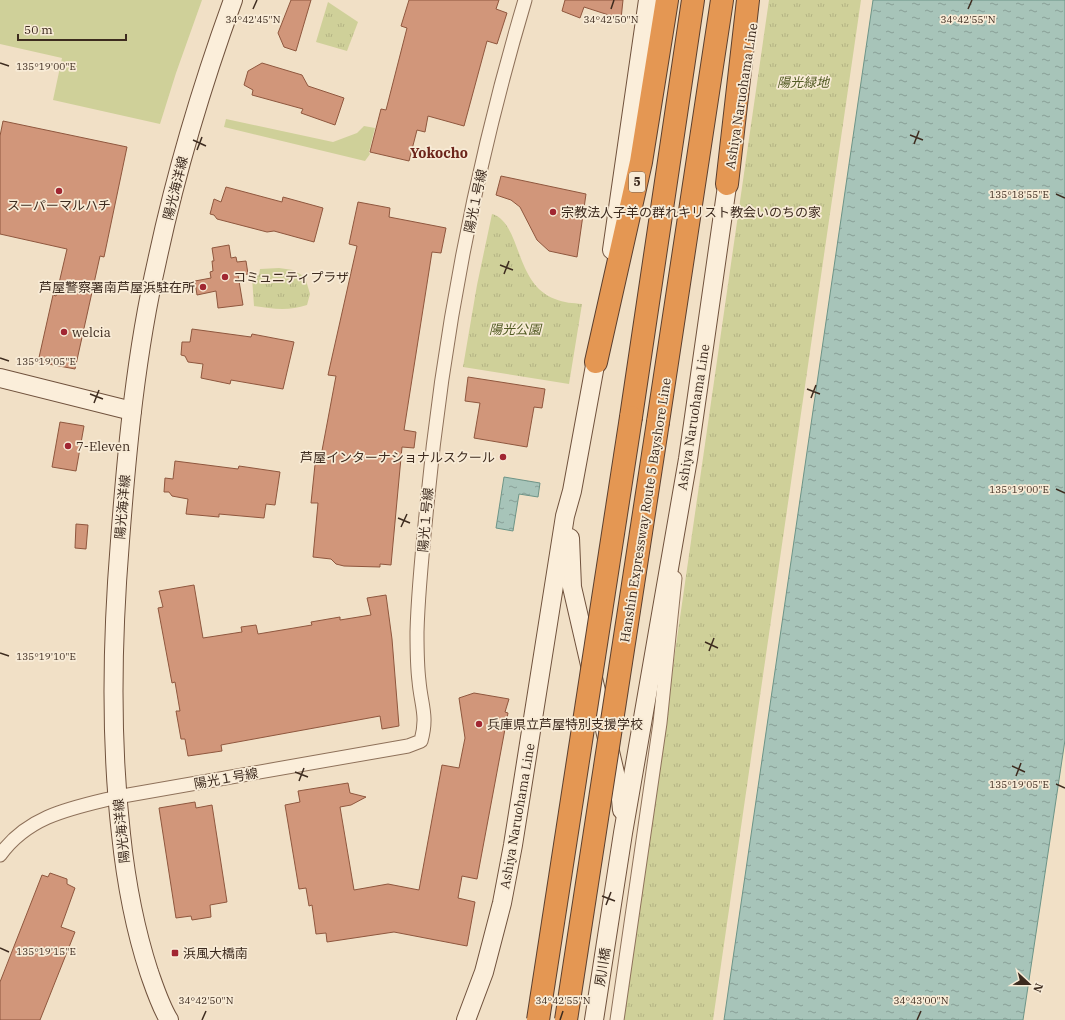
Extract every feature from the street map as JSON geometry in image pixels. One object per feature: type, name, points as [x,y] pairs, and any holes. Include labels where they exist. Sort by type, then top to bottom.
[{"type":"highway","name":"5","points":[[596,362],[642,162],[667,0]]},
{"type":"highway","name":"5","points":[[538,1020],[550,934],[631,417],[693,0]]},
{"type":"highway","name":"Hanshin Expressway Route 5 Bayshore Line","points":[[566,1020],[722,0]]},
{"type":"highway","points":[[727,184],[748,0]]},
{"type":"highway","points":[[531,1020],[550,934]]},
{"type":"main road","name":"陽光海洋線","points":[[169,1020],[160,1005],[137,936],[127,888],[117,797],[112,698],[118,557],[132,411],[143,335],[156,262],[192,123],[233,0]]},
{"type":"main road","name":"Ashiya Naruohama Line","points":[[466,1020],[484,972],[502,903],[513,845],[565,516],[572,491],[596,362],[648,0]]},
{"type":"main road","name":"Ashiya Naruohama Line","points":[[610,915],[688,459],[755,0]]},
{"type":"main road","points":[[0,378],[132,411]]},
{"type":"main road","name":"Ashiya Naruohama Line","points":[[572,491],[570,542],[572,587],[621,799],[623,833]]},
{"type":"main road","name":"夙川橋","points":[[594,1020],[610,915]]},
{"type":"street","name":"陽光１号線","points":[[0,855],[25,830],[52,814],[117,797],[408,746],[420,740],[425,724],[418,674],[417,633],[420,584],[431,464],[443,366],[473,204],[503,80],[525,0]]},
{"type":"street","points":[[617,1020],[660,723],[688,459]]},
{"type":"green space","points":[[0,0],[202,0],[176,73],[160,124],[53,100],[62,58],[0,44]]},
{"type":"green space","name":"陽光緑地","points":[[769,0],[861,0],[713,1020],[622,1020]]},
{"type":"green space","points":[[328,2],[358,22],[347,51],[316,42]]},
{"type":"green space","points":[[226,119],[333,142],[357,133],[364,126],[375,128],[369,152],[370,154],[365,161],[224,127]]},
{"type":"green space","name":"陽光公園","points":[[492,214],[502,220],[509,229],[525,268],[532,281],[542,291],[558,300],[568,303],[582,304],[569,384],[463,367],[477,285]]},
{"type":"green space","points":[[279,268],[293,270],[305,277],[310,294],[307,305],[281,309],[254,306],[252,277],[259,275],[260,269]]},
{"type":"water","points":[[873,0],[1065,0],[1065,740],[1023,1020],[724,1020]]},
{"type":"water","points":[[504,477],[540,483],[538,497],[519,494],[513,531],[496,528]]},
{"type":"building","points":[[291,0],[311,0],[296,51],[284,47],[278,33]]},
{"type":"building","points":[[409,0],[499,0],[496,9],[507,13],[497,44],[487,41],[464,126],[428,116],[425,132],[417,130],[409,161],[370,152],[381,109],[386,110],[407,28],[401,26]]},
{"type":"building","points":[[565,0],[623,0],[621,19],[584,7],[580,18],[562,11]]},
{"type":"building","points":[[262,63],[302,75],[308,86],[344,98],[335,125],[301,113],[303,109],[252,95],[253,90],[244,85],[248,71]]},
{"type":"building","name":"スーパーマルハチ","points":[[3,121],[127,147],[104,257],[100,256],[75,369],[38,362],[53,295],[56,296],[67,249],[0,234],[0,136]]},
{"type":"building","name":"宗教法人子羊の群れキリスト教会いのちの家","points":[[501,176],[586,194],[577,257],[549,251],[537,240],[520,207],[511,200],[496,195]]},
{"type":"building","points":[[226,187],[282,202],[283,197],[323,208],[314,242],[274,231],[267,232],[217,219],[214,215],[210,214],[214,199],[221,202]]},
{"type":"building","points":[[358,202],[390,208],[389,217],[446,228],[441,253],[432,252],[404,430],[416,432],[414,448],[402,447],[391,565],[380,564],[380,567],[344,566],[336,564],[331,559],[313,557],[318,503],[311,503],[316,455],[321,456],[336,376],[328,375],[357,246],[349,244]]},
{"type":"building","name":"コミュニティプラザ","points":[[229,245],[231,258],[236,257],[237,262],[246,261],[248,274],[238,275],[243,305],[218,308],[216,291],[197,295],[195,281],[211,278],[210,272],[213,271],[212,261],[214,261],[212,248]]},
{"type":"building","points":[[192,329],[251,337],[252,334],[294,342],[283,389],[231,380],[230,384],[201,378],[203,364],[188,362],[185,356],[181,355],[182,342],[190,342]]},
{"type":"building","points":[[468,377],[545,389],[542,408],[534,407],[527,447],[474,438],[480,403],[465,401]]},
{"type":"building","name":"7-Eleven","points":[[60,422],[84,426],[76,471],[52,467]]},
{"type":"building","points":[[175,461],[238,469],[239,466],[280,472],[275,505],[266,504],[264,518],[219,514],[219,517],[186,514],[188,499],[172,496],[169,492],[164,492],[165,478],[173,479]]},
{"type":"building","points":[[76,524],[88,525],[86,549],[75,548]]},
{"type":"building","points":[[194,585],[203,638],[242,632],[241,627],[256,625],[258,634],[312,625],[311,622],[340,617],[340,620],[371,615],[367,598],[386,595],[392,639],[399,726],[382,729],[380,716],[221,745],[222,751],[188,756],[185,739],[181,739],[176,711],[180,711],[175,682],[172,683],[158,608],[163,607],[159,591]]},
{"type":"building","points":[[474,693],[509,699],[505,712],[508,713],[477,879],[462,876],[458,898],[475,902],[467,946],[394,932],[327,942],[326,933],[316,934],[312,905],[309,906],[306,888],[299,889],[285,805],[300,802],[298,791],[348,783],[350,793],[366,797],[351,805],[340,807],[354,890],[388,884],[419,890],[442,765],[459,768],[465,738],[459,698]]},
{"type":"building","points":[[195,802],[196,808],[212,805],[227,902],[210,905],[211,917],[192,920],[191,916],[176,918],[159,808]]},
{"type":"building","points":[[50,873],[67,879],[67,884],[75,888],[61,927],[75,932],[40,1020],[0,1020],[0,982],[42,875],[48,877]]},
{"type":"place","name":"スーパーマルハチ","points":[[59,191]]},
{"type":"place","name":"宗教法人子羊の群れキリスト教会いのちの家","points":[[553,212]]},
{"type":"place","name":"コミュニティプラザ","points":[[225,277]]},
{"type":"place","name":"芦屋警察署南芦屋浜駐在所","points":[[203,287]]},
{"type":"place","name":"welcia","points":[[64,332]]},
{"type":"place","name":"7-Eleven","points":[[68,446]]},
{"type":"place","name":"芦屋インターナショナルスクール","points":[[503,457]]},
{"type":"place","name":"兵庫県立芦屋特別支援学校","points":[[479,724]]},
{"type":"place","name":"浜風大橋南","points":[[175,953]]},
{"type":"district","name":"Yokocho","points":[[439,153]]}]
